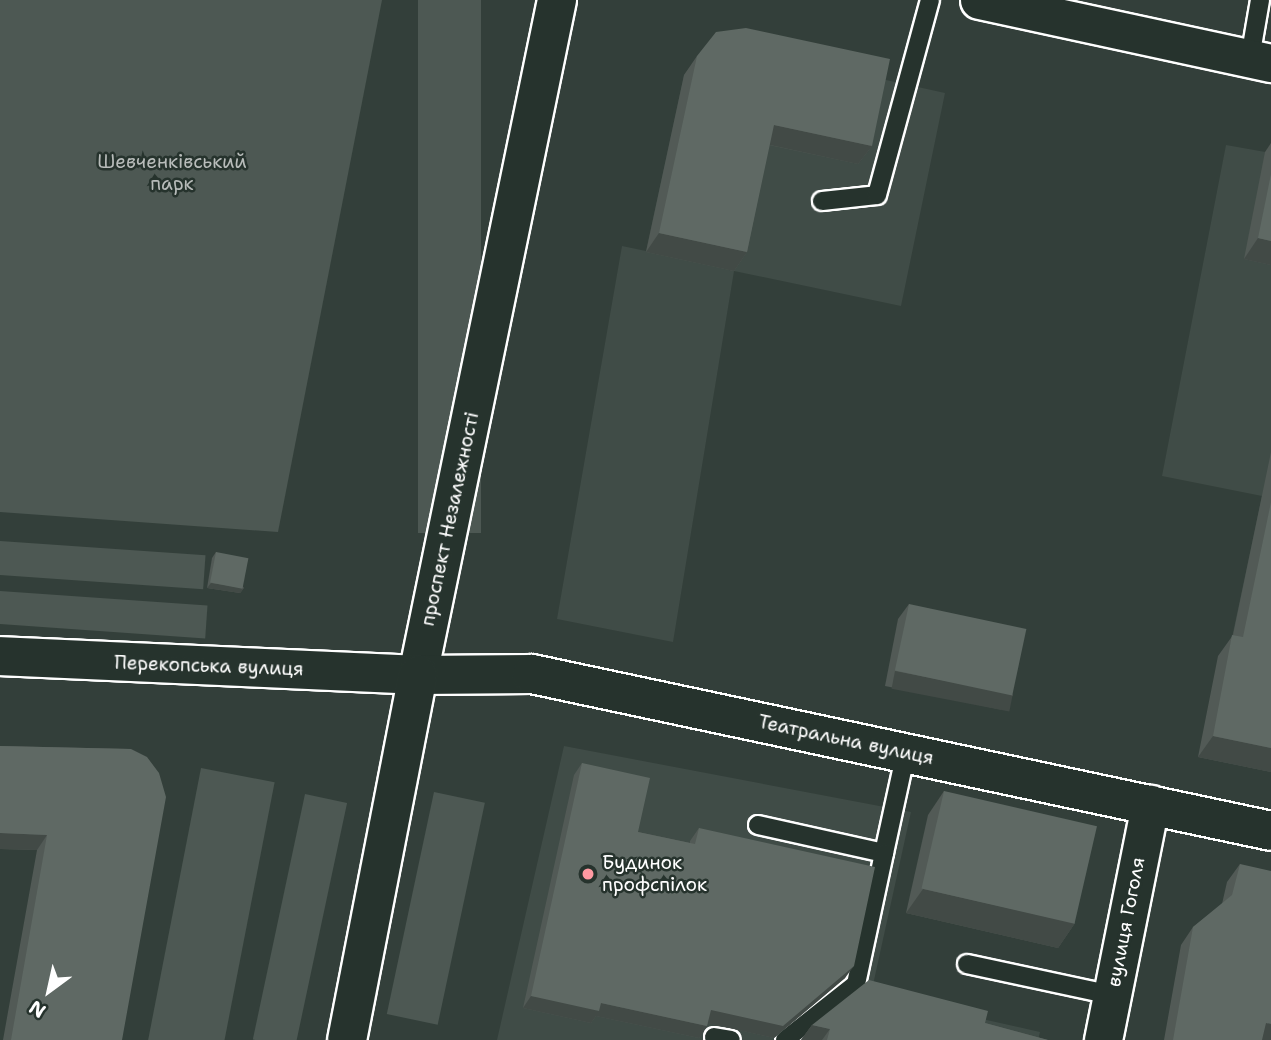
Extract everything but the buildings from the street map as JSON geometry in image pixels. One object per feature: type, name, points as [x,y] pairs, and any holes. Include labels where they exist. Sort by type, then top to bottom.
[{"type":"street","name":"проспект Незалежності","points":[[347,1040],[418,675],[557,0]]},
{"type":"street","points":[[979,0],[1260,61]]},
{"type":"street","name":"Перекопська вулиця","points":[[0,656],[418,675]]},
{"type":"street","name":"Театральна вулиця","points":[[418,675],[532,674],[1271,831]]},
{"type":"street","name":"вулиця Гоголя","points":[[1103,1040],[1150,804]]},
{"type":"lane","points":[[822,201],[877,195],[930,0]]},
{"type":"lane","points":[[1260,0],[1260,61]]},
{"type":"lane","points":[[785,1040],[856,984],[906,752]]},
{"type":"lane","points":[[758,825],[884,853]]},
{"type":"lane","points":[[967,964],[1111,995]]},
{"type":"shaded area","points":[[702,51],[877,78],[945,93],[901,306],[734,271],[673,642],[557,619],[622,246],[646,251],[684,75]]},
{"type":"shaded area","points":[[1226,145],[1271,153],[1271,650],[1231,642],[1262,496],[1162,476]]},
{"type":"shaded area","points":[[564,746],[911,812],[871,994],[1040,1032],[1038,1040],[497,1040]]},
{"type":"green space","name":"Шевченківський парк","points":[[0,0],[382,0],[278,532],[0,512]]},
{"type":"green space","points":[[418,0],[481,0],[481,533],[418,533]]},
{"type":"green space","points":[[0,541],[205,555],[203,589],[0,575]]},
{"type":"green space","points":[[0,591],[207,606],[205,638],[0,624]]},
{"type":"green space","points":[[201,768],[275,782],[225,1040],[148,1040]]},
{"type":"green space","points":[[434,792],[485,803],[438,1025],[387,1014]]},
{"type":"green space","points":[[305,794],[347,803],[297,1040],[253,1040]]},
{"type":"place","name":"Будинок профспілок","points":[[588,874]]}]
